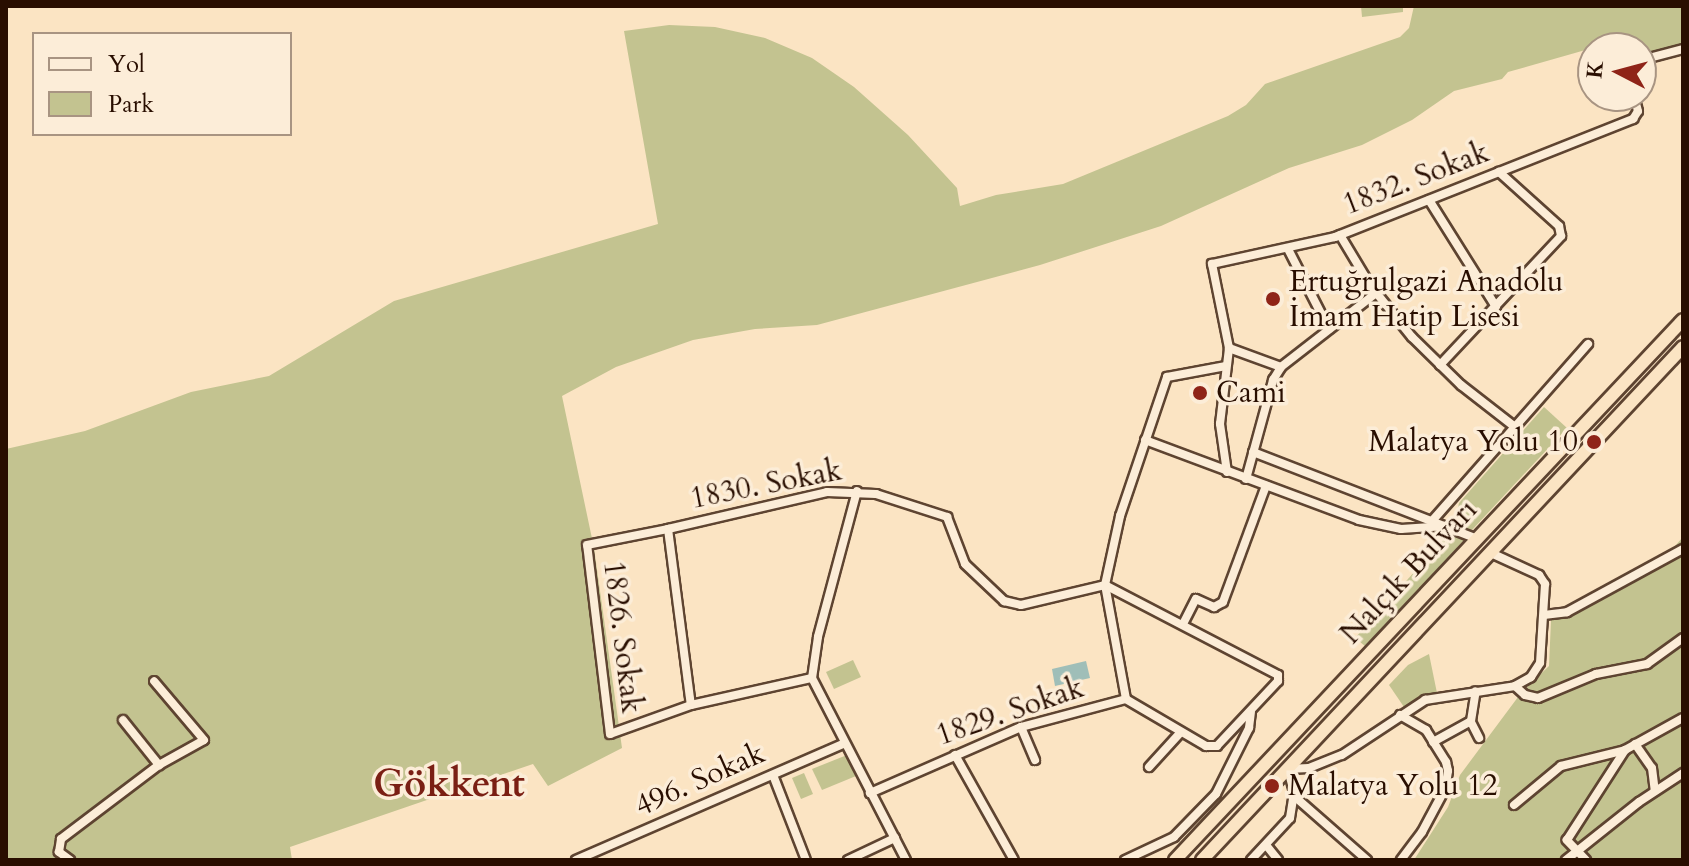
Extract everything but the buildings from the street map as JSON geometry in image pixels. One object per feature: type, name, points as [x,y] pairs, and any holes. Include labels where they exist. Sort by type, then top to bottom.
[{"type":"highway","name":"Nalçık Bulvarı","points":[[1175,860],[1683,320]]},
{"type":"highway","name":"Nalçık Bulvarı","points":[[1202,860],[1683,347]]},
{"type":"street","points":[[1657,56],[1683,49]]},
{"type":"street","name":"1832. Sokak","points":[[1229,348],[1212,264],[1340,235],[1633,119],[1637,112]]},
{"type":"street","points":[[1440,365],[1559,241],[1559,226],[1499,172]]},
{"type":"street","points":[[1429,200],[1496,307]]},
{"type":"street","points":[[1340,235],[1376,293],[1440,365],[1515,427]]},
{"type":"street","points":[[1288,249],[1329,329]]},
{"type":"street","points":[[1246,479],[1281,367],[1376,293]]},
{"type":"street","points":[[1432,521],[1588,344]]},
{"type":"street","points":[[1227,472],[1220,434],[1229,348],[1281,367]]},
{"type":"street","points":[[1126,699],[1105,585],[1120,516],[1167,377],[1226,366]]},
{"type":"street","points":[[1145,440],[1387,528],[1446,526]]},
{"type":"street","points":[[1253,452],[1475,538]]},
{"type":"street","points":[[1183,624],[1196,599],[1212,607],[1223,602],[1266,486]]},
{"type":"street","points":[[857,491],[818,637],[812,678],[843,744],[906,860]]},
{"type":"street","name":"1830. Sokak","points":[[587,545],[827,492],[857,491],[947,517],[965,564],[1008,603],[1021,605],[1105,585]]},
{"type":"street","points":[[668,529],[691,705],[812,678]]},
{"type":"street","name":"1826. Sokak","points":[[587,545],[610,734],[691,705]]},
{"type":"street","points":[[1544,615],[1567,612],[1683,549]]},
{"type":"street","points":[[1251,860],[1287,824],[1294,796],[1288,769],[1317,766],[1342,755],[1425,700],[1515,686],[1531,677],[1539,667],[1546,588],[1542,578],[1491,553]]},
{"type":"street","points":[[1105,585],[1277,673],[1278,681],[1251,711],[1249,728],[1216,794],[1174,837],[1125,860]]},
{"type":"street","points":[[1515,686],[1525,695],[1538,698],[1596,674],[1647,664],[1683,638]]},
{"type":"street","points":[[70,860],[59,852],[61,839],[159,765],[204,740],[154,681]]},
{"type":"street","points":[[1476,691],[1471,722],[1479,738]]},
{"type":"street","name":"1829. Sokak","points":[[870,793],[1021,727],[1126,699],[1206,746],[1223,743],[1251,711]]},
{"type":"street","points":[[1400,715],[1421,726],[1446,762],[1446,785],[1422,832],[1401,860]]},
{"type":"street","points":[[1514,805],[1561,766],[1625,750],[1683,718]]},
{"type":"street","points":[[123,720],[159,765]]},
{"type":"street","points":[[1433,742],[1471,722]]},
{"type":"street","points":[[1021,727],[1035,760]]},
{"type":"street","points":[[1149,767],[1181,732]]},
{"type":"street","name":"496. Sokak","points":[[576,860],[843,744]]},
{"type":"street","points":[[1635,744],[1652,768],[1655,791]]},
{"type":"street","points":[[1586,860],[1567,840],[1625,750]]},
{"type":"street","points":[[955,755],[1014,860]]},
{"type":"street","points":[[1566,860],[1683,773]]},
{"type":"street","points":[[773,775],[806,860]]},
{"type":"street","points":[[1294,796],[1367,860]]},
{"type":"street","points":[[848,860],[895,838]]},
{"type":"street","points":[[1266,845],[1278,860]]},
{"type":"green space","points":[[1361,6],[1403,6],[1403,12],[1362,17]]},
{"type":"green space","points":[[1414,6],[1683,6],[1683,44],[1657,50],[1657,32],[1577,32],[1577,52],[1508,72],[1502,79],[1454,91],[1412,120],[1362,145],[1289,168],[1161,226],[1040,265],[817,325],[755,329],[693,340],[616,367],[562,396],[594,548],[622,748],[548,786],[533,764],[290,847],[292,860],[6,860],[6,449],[85,431],[191,392],[269,376],[394,301],[658,224],[624,31],[669,25],[715,27],[765,38],[812,58],[854,87],[908,135],[957,188],[960,206],[996,195],[1063,184],[1228,116],[1246,105],[1265,84],[1400,37],[1409,28]]},
{"type":"green space","points":[[1544,407],[1567,428],[1472,530],[1463,527],[1456,516],[1459,503]]},
{"type":"green space","points":[[1451,531],[1466,538],[1365,646],[1355,638]]},
{"type":"green space","points":[[1683,537],[1683,860],[1414,860],[1448,807],[1460,775],[1521,693],[1549,666],[1551,620],[1558,610],[1566,609],[1667,555]]},
{"type":"green space","points":[[1429,654],[1437,693],[1404,707],[1389,685],[1408,665]]},
{"type":"green space","points":[[853,660],[861,677],[834,689],[826,672]]},
{"type":"green space","points":[[847,755],[856,776],[822,790],[812,769]]},
{"type":"green space","points":[[804,773],[813,794],[801,799],[792,778]]},
{"type":"water","points":[[1086,661],[1090,678],[1055,686],[1052,669]]},
{"type":"place","name":"Ertuğrulgazi Anadolu İmam Hatip Lisesi","points":[[1273,299]]},
{"type":"place","name":"Cami","points":[[1200,393]]},
{"type":"place","name":"Malatya Yolu 10","points":[[1594,442]]},
{"type":"place","name":"Malatya Yolu 12","points":[[1272,786]]},
{"type":"district","name":"Gökkent","points":[[449,785]]}]
